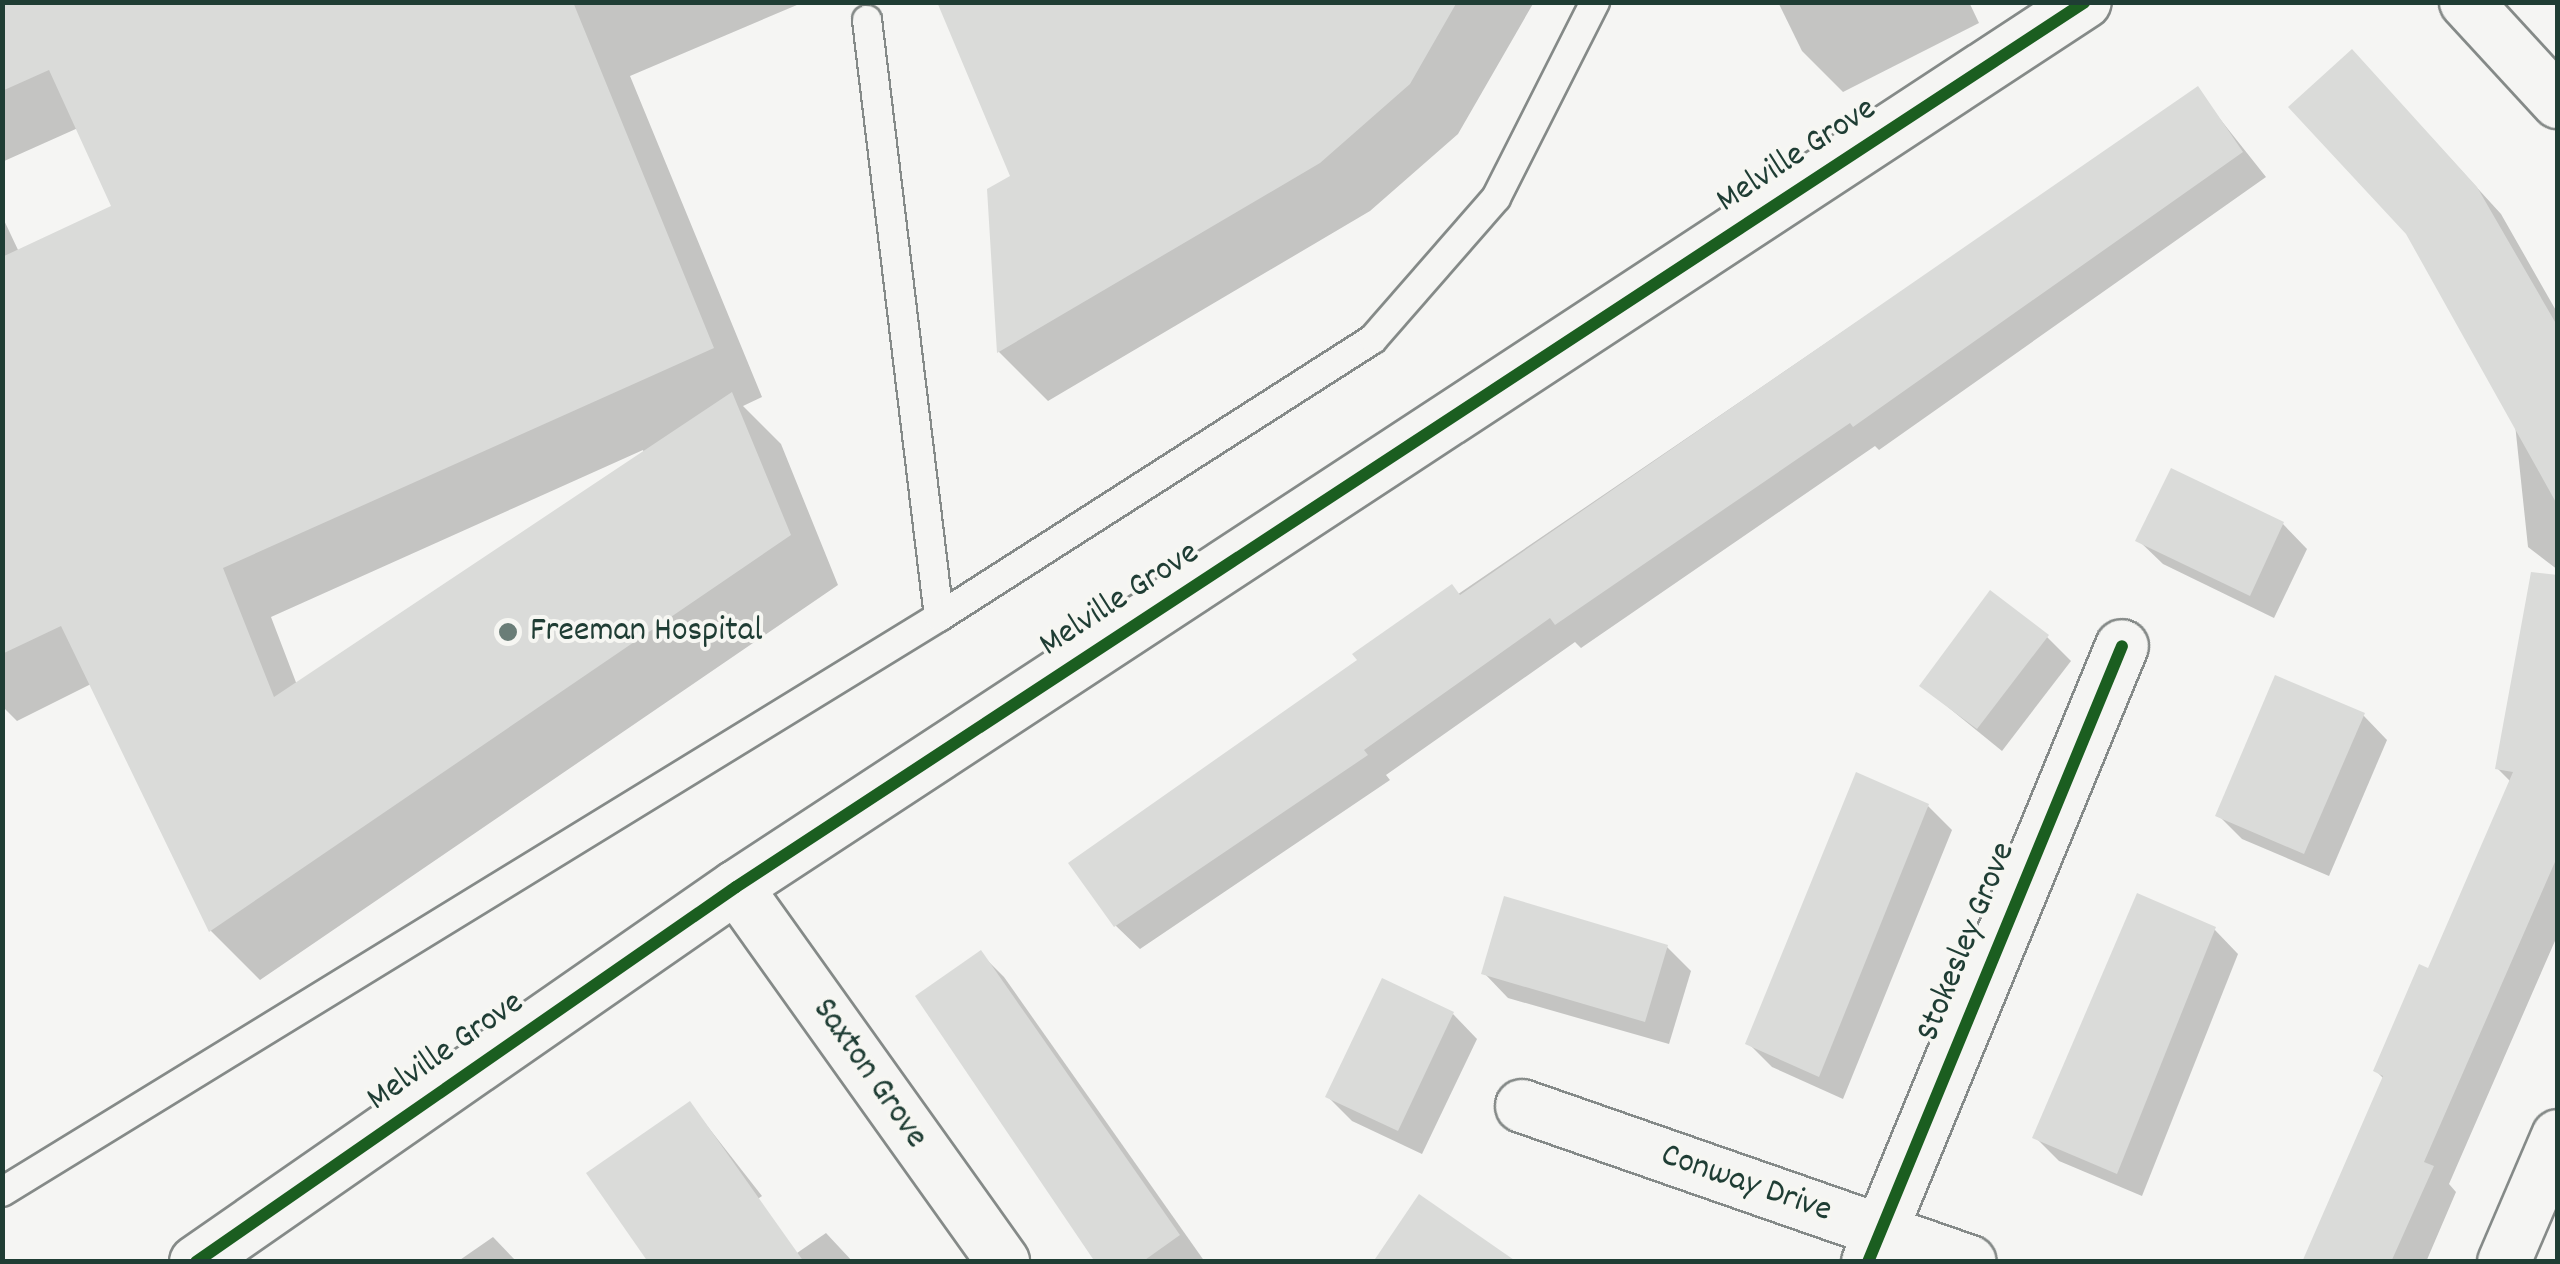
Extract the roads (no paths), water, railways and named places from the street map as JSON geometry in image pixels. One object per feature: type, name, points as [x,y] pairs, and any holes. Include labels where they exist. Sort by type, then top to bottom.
[{"type":"street","name":"Melville Grove","points":[[200,1260],[736,887],[2086,2]]},
{"type":"street","points":[[2466,2],[2558,102]]},
{"type":"street","name":"Stokesley Grove","points":[[1874,1246],[2122,646]]},
{"type":"street","name":"Saxton Grove","points":[[736,887],[1003,1262]]},
{"type":"street","name":"Conway Drive","points":[[1522,1106],[1874,1246],[1970,1262]]},
{"type":"street","points":[[2504,1262],[2558,1136]]},
{"type":"lane","points":[[2,1192],[939,617],[1374,338],[1496,198],[1595,2]]},
{"type":"lane","points":[[868,20],[939,617]]},
{"type":"place","name":"Freeman Hospital","points":[[508,632]]}]
